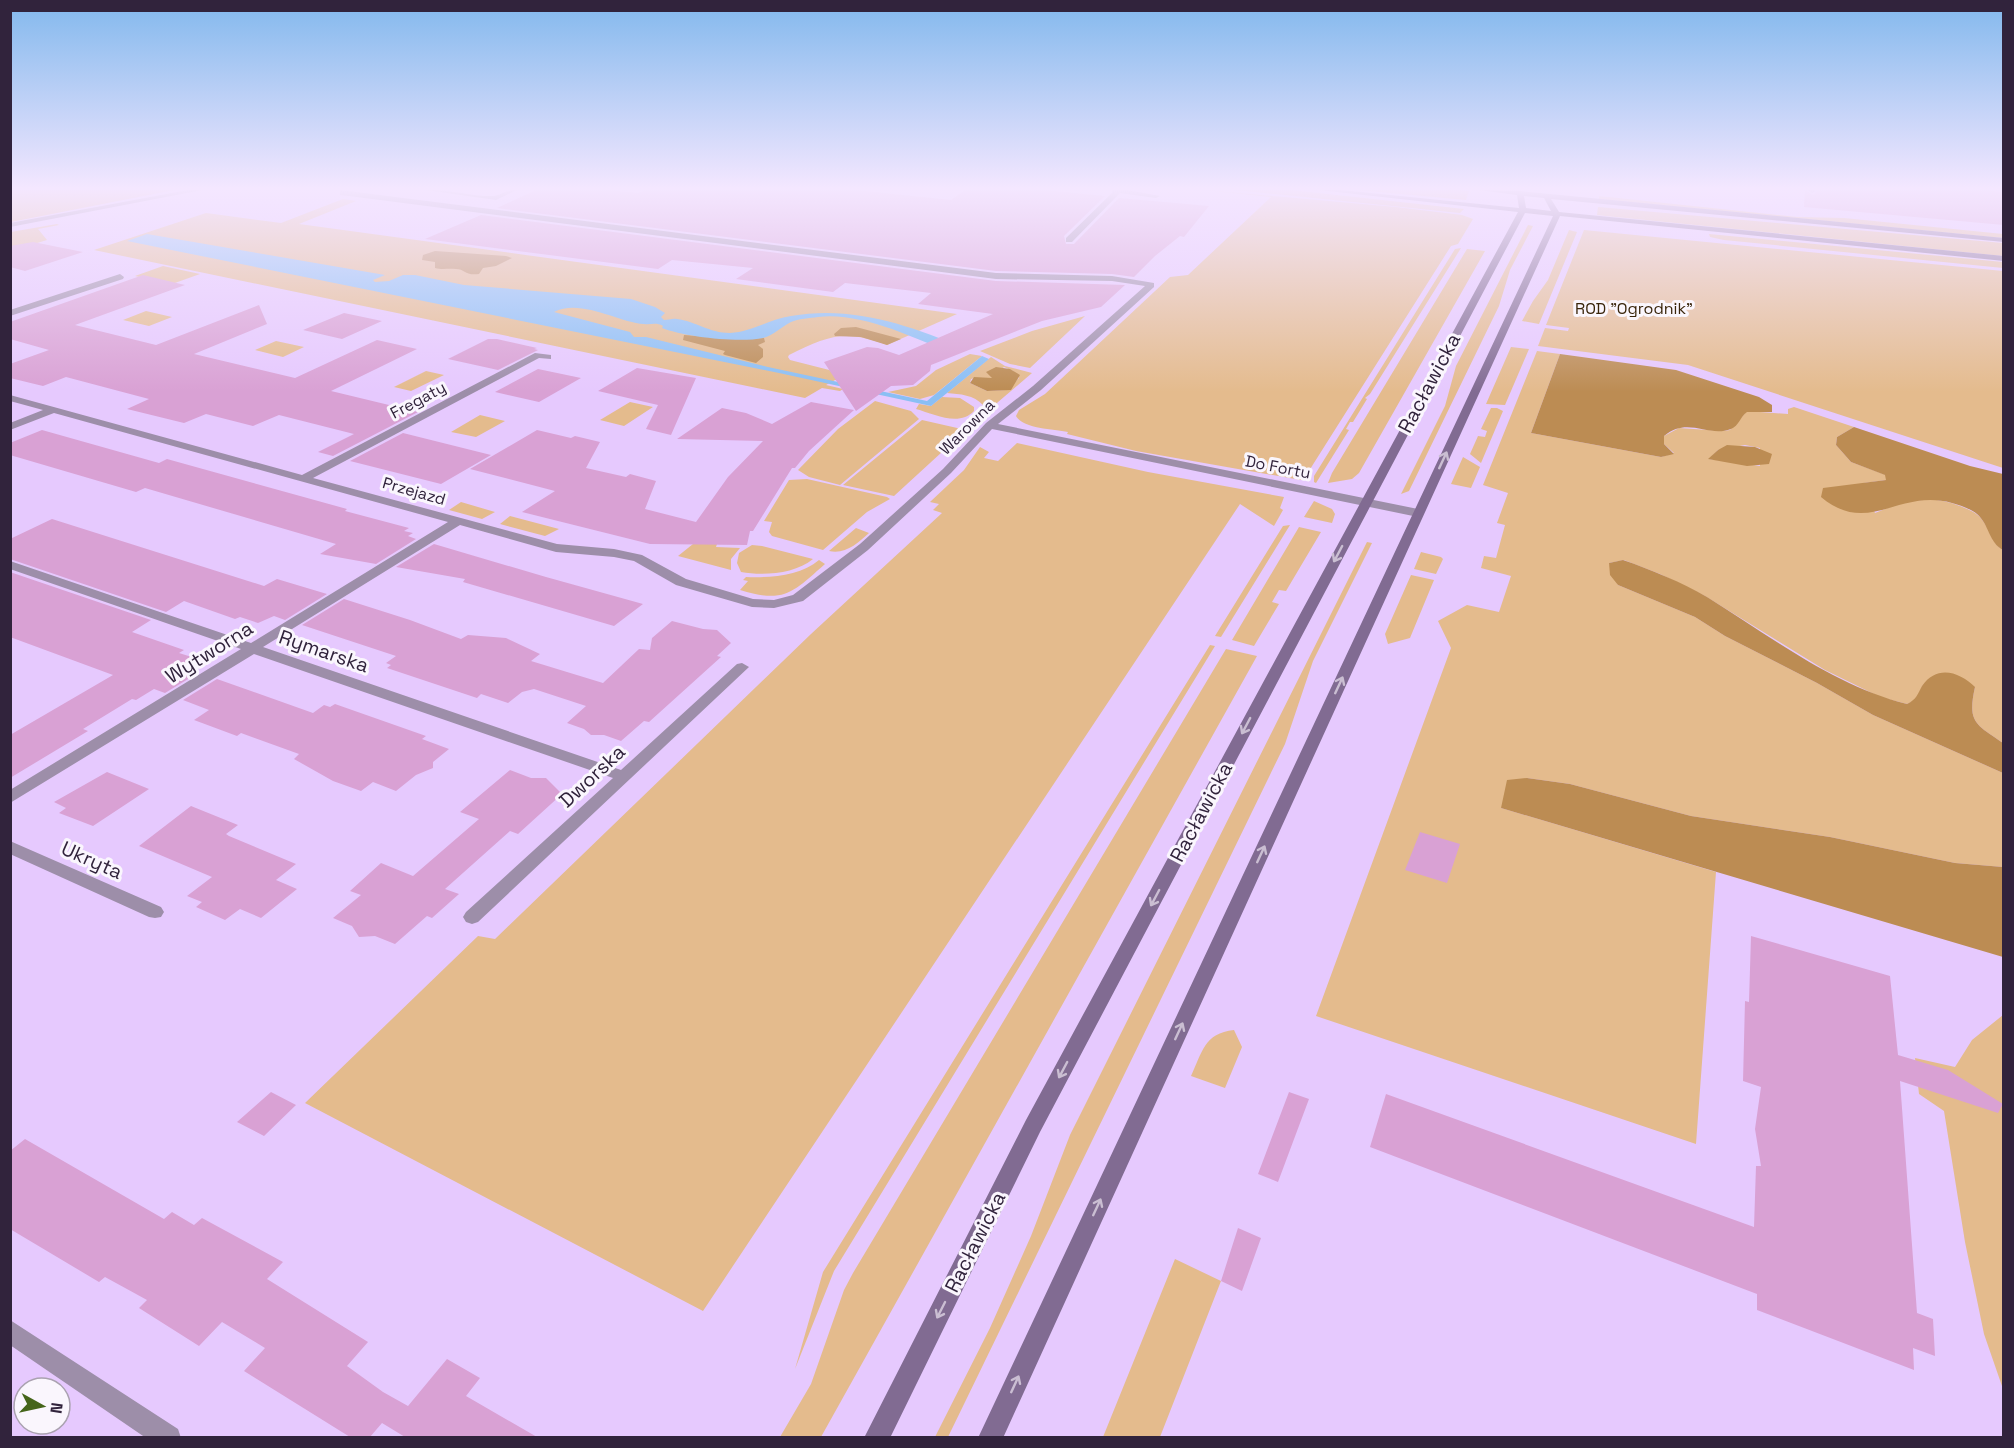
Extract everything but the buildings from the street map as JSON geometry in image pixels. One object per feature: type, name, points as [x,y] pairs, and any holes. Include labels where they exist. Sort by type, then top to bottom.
[{"type":"main road","name":"Racławicka","points":[[876,1437],[1033,1126],[1496,258]]},
{"type":"main road","points":[[990,1437],[1537,258]]},
{"type":"street","name":"Warowna","points":[[807,594],[845,560],[864,547],[947,471],[990,425],[1037,388],[1151,285],[1092,276],[1023,278],[996,276],[851,258]]},
{"type":"street","points":[[10,313],[120,277]]},
{"type":"street","name":"Fregaty","points":[[304,478],[538,355],[548,357]]},
{"type":"street","name":"Przejazd","points":[[10,398],[556,548],[614,553],[638,558],[681,582],[752,603],[781,603],[807,594]]},
{"type":"street","points":[[10,427],[54,410]]},
{"type":"street","name":"Do Fortu","points":[[990,425],[1418,513]]},
{"type":"street","name":"Wytworna","points":[[10,798],[458,520]]},
{"type":"street","name":"Rymarska","points":[[10,565],[623,776]]},
{"type":"street","name":"Dworska","points":[[471,917],[742,668]]},
{"type":"street","name":"Ukryta","points":[[10,847],[156,912]]},
{"type":"street","points":[[10,1331],[169,1437]]},
{"type":"green space","points":[[130,258],[544,258],[957,314],[887,345],[859,337],[837,337],[815,343],[789,355],[790,360],[845,374],[844,381],[835,380],[826,385],[843,389],[840,391],[822,388],[805,398]]},
{"type":"green space","points":[[1207,258],[1444,258],[1307,474],[1301,480],[1136,451],[1067,434],[1068,432],[1025,424],[1016,416],[1019,410],[1045,394],[1170,277],[1188,275]]},
{"type":"green space","points":[[1450,258],[1455,258],[1370,394],[1365,398],[1367,399],[1353,422],[1350,422],[1346,429],[1349,430],[1316,483],[1314,476]]},
{"type":"green space","points":[[1462,258],[1481,258],[1359,473],[1352,479],[1328,483]]},
{"type":"green space","points":[[1511,258],[1516,258],[1510,270],[1499,306],[1409,491],[1401,494],[1445,406],[1456,366]]},
{"type":"green space","points":[[1557,258],[1566,258],[1539,324],[1522,321],[1533,301],[1548,280]]},
{"type":"green space","name":"ROD \"Ogrodnik\"","points":[[1573,258],[1866,258],[2003,271],[2003,468],[1688,365],[1538,346],[1545,328],[1568,331],[1569,328],[1546,325]]},
{"type":"green space","points":[[1899,258],[1957,258],[2003,262],[2003,268]]},
{"type":"green space","points":[[163,266],[200,274],[172,284],[135,276]]},
{"type":"green space","points":[[146,311],[172,317],[149,326],[123,320]]},
{"type":"green space","points":[[1085,316],[1030,368],[1010,364],[980,351],[1032,331]]},
{"type":"green space","points":[[276,341],[304,347],[283,357],[255,350]]},
{"type":"green space","points":[[1511,347],[1529,349],[1505,405],[1486,404]]},
{"type":"green space","points":[[1537,351],[1560,354],[1531,433],[1661,457],[1674,453],[1664,444],[1664,436],[1679,428],[1730,430],[1747,411],[1788,414],[1788,409],[1794,407],[1854,427],[1837,437],[1836,445],[1851,462],[1886,475],[1886,480],[1864,483],[1875,513],[1917,500],[1949,502],[1978,515],[1996,544],[2003,550],[2003,743],[1980,726],[1973,716],[1975,687],[1923,685],[1916,700],[1907,704],[1880,697],[1825,670],[1705,596],[1660,574],[1624,560],[1609,563],[1618,585],[1695,617],[1725,636],[1817,683],[1873,715],[2003,773],[2003,867],[1955,863],[1830,837],[1691,816],[1570,784],[1527,778],[1501,808],[1716,872],[1696,1144],[1316,1016],[1451,648],[1438,621],[1467,605],[1499,612],[1511,576],[1481,568],[1484,556],[1496,558],[1505,525],[1497,523],[1508,493],[1483,485]],"holes":[[[1745,445],[1760,448],[1760,466],[1709,459],[1718,450]]]},
{"type":"green space","points":[[970,354],[982,356],[934,395],[920,399],[888,392],[916,386],[936,370]]},
{"type":"green space","points":[[991,357],[1005,366],[1032,373],[984,414],[981,414],[983,405],[975,399],[947,393]],"holes":[[[1004,367],[1013,371],[1019,378],[1006,390],[987,391],[970,383],[974,378],[992,378]]]},
{"type":"green space","points":[[426,371],[444,375],[411,391],[394,387]]},
{"type":"green space","points":[[942,397],[960,398],[974,407],[974,411],[968,416],[954,419],[916,409],[919,404],[931,406]]},
{"type":"green space","points":[[875,401],[911,411],[919,419],[840,485],[809,477],[798,470],[838,429]]},
{"type":"green space","points":[[630,402],[653,407],[624,426],[600,420]]},
{"type":"green space","points":[[1491,408],[1503,411],[1481,463],[1470,454],[1478,436],[1485,437],[1487,431],[1481,429]]},
{"type":"green space","points":[[480,415],[505,421],[476,437],[451,432]]},
{"type":"green space","points":[[922,420],[966,430],[894,496],[843,485]]},
{"type":"green space","points":[[1017,443],[1148,472],[1284,497],[1280,508],[1283,510],[1274,526],[1240,504],[703,1311],[305,1103],[478,936],[495,939],[811,634],[942,513],[933,510],[939,504],[930,502],[964,470],[980,447],[989,452],[984,458],[998,461]]},
{"type":"green space","points":[[1463,457],[1480,467],[1471,488],[1451,484]]},
{"type":"green space","points":[[807,479],[890,499],[867,512],[823,550],[772,536],[769,532],[772,522],[764,521],[789,480]]},
{"type":"green space","points":[[1314,501],[1332,509],[1335,514],[1332,523],[1304,517]]},
{"type":"green space","points":[[461,502],[495,512],[482,519],[449,510]]},
{"type":"green space","points":[[510,516],[559,529],[545,536],[500,524]]},
{"type":"green space","points":[[1290,525],[1221,637],[1215,636],[1283,526]]},
{"type":"green space","points":[[1299,527],[1321,532],[1286,591],[1279,590],[1272,602],[1279,604],[1254,646],[1232,640]]},
{"type":"green space","points":[[856,528],[869,533],[846,550],[829,551]]},
{"type":"green space","points":[[1367,542],[1372,543],[1313,661],[1285,744],[948,1437],[935,1437],[990,1328],[1031,1236],[1070,1135]]},
{"type":"green space","points":[[693,544],[717,544],[716,547],[740,548],[731,559],[731,570],[678,556]]},
{"type":"green space","points":[[752,545],[813,559],[797,568],[778,573],[741,572],[737,563],[739,553]]},
{"type":"green space","points":[[1421,552],[1443,559],[1436,574],[1414,569]]},
{"type":"green space","points":[[819,560],[825,564],[805,582],[787,593],[768,596],[740,590],[748,581],[743,580],[746,577],[794,573]]},
{"type":"green space","points":[[1411,575],[1434,580],[1410,638],[1388,644],[1385,634]]},
{"type":"green space","points":[[1210,645],[1215,646],[834,1271],[795,1369],[823,1272]]},
{"type":"green space","points":[[1226,649],[1257,656],[821,1437],[780,1437],[811,1384],[844,1290],[853,1273]]},
{"type":"green space","points":[[2003,1015],[2003,1389],[1984,1334],[1965,1242],[1944,1111],[1919,1094],[1915,1058],[1955,1067],[1972,1040]]},
{"type":"green space","points":[[1234,1030],[1242,1047],[1225,1088],[1191,1076],[1210,1040],[1216,1035]]},
{"type":"green space","points":[[1175,1259],[1221,1281],[1160,1437],[1103,1437]]},
{"type":"shaded area","points":[[422,258],[512,258],[496,266],[483,268],[479,274],[471,274],[459,269],[435,268],[435,262],[422,260]]},
{"type":"shaded area","points":[[856,327],[901,339],[887,345],[861,337],[835,336],[834,334],[841,328]]},
{"type":"shaded area","points":[[684,335],[742,339],[764,338],[765,342],[758,345],[763,349],[763,357],[756,363],[725,355],[723,354],[725,351],[683,340]]},
{"type":"shaded area","points":[[1560,354],[1676,370],[1759,397],[1772,405],[1772,412],[1747,412],[1734,428],[1723,431],[1690,427],[1673,430],[1664,436],[1664,444],[1674,454],[1661,457],[1531,433]]},
{"type":"shaded area","points":[[996,367],[1010,369],[1020,375],[1011,390],[987,391],[970,383],[974,377],[992,378],[986,372]]},
{"type":"shaded area","points":[[1854,427],[1970,466],[2003,474],[2003,550],[1995,543],[1977,514],[1952,503],[1933,500],[1916,501],[1869,513],[1854,513],[1838,508],[1821,497],[1823,488],[1886,480],[1885,475],[1851,462],[1836,445],[1837,437]]},
{"type":"shaded area","points":[[1727,445],[1755,447],[1772,454],[1769,464],[1747,466],[1708,459]]},
{"type":"shaded area","points":[[1623,560],[1707,597],[1828,673],[1880,696],[1907,704],[1934,675],[1948,673],[1963,677],[1975,687],[1972,708],[1976,721],[2003,743],[2003,773],[1873,715],[1817,683],[1725,636],[1695,617],[1618,585],[1610,575],[1609,563]]},
{"type":"shaded area","points":[[1527,778],[1570,784],[1691,816],[1830,837],[1955,863],[2003,867],[2003,957],[1501,808],[1507,780]]},
{"type":"water","points":[[209,258],[284,258],[385,275],[373,280],[375,282],[389,281],[403,275],[415,275],[464,285],[631,299],[665,313],[661,317],[664,320],[684,320],[709,329],[730,333],[791,316],[814,313],[858,315],[880,319],[964,348],[951,353],[886,327],[834,316],[797,320],[767,337],[740,340],[684,334],[662,328],[663,326],[658,324],[634,322],[587,309],[564,308],[554,312],[630,332],[634,337],[646,337],[768,367],[927,401],[982,356],[989,359],[931,406]]}]
